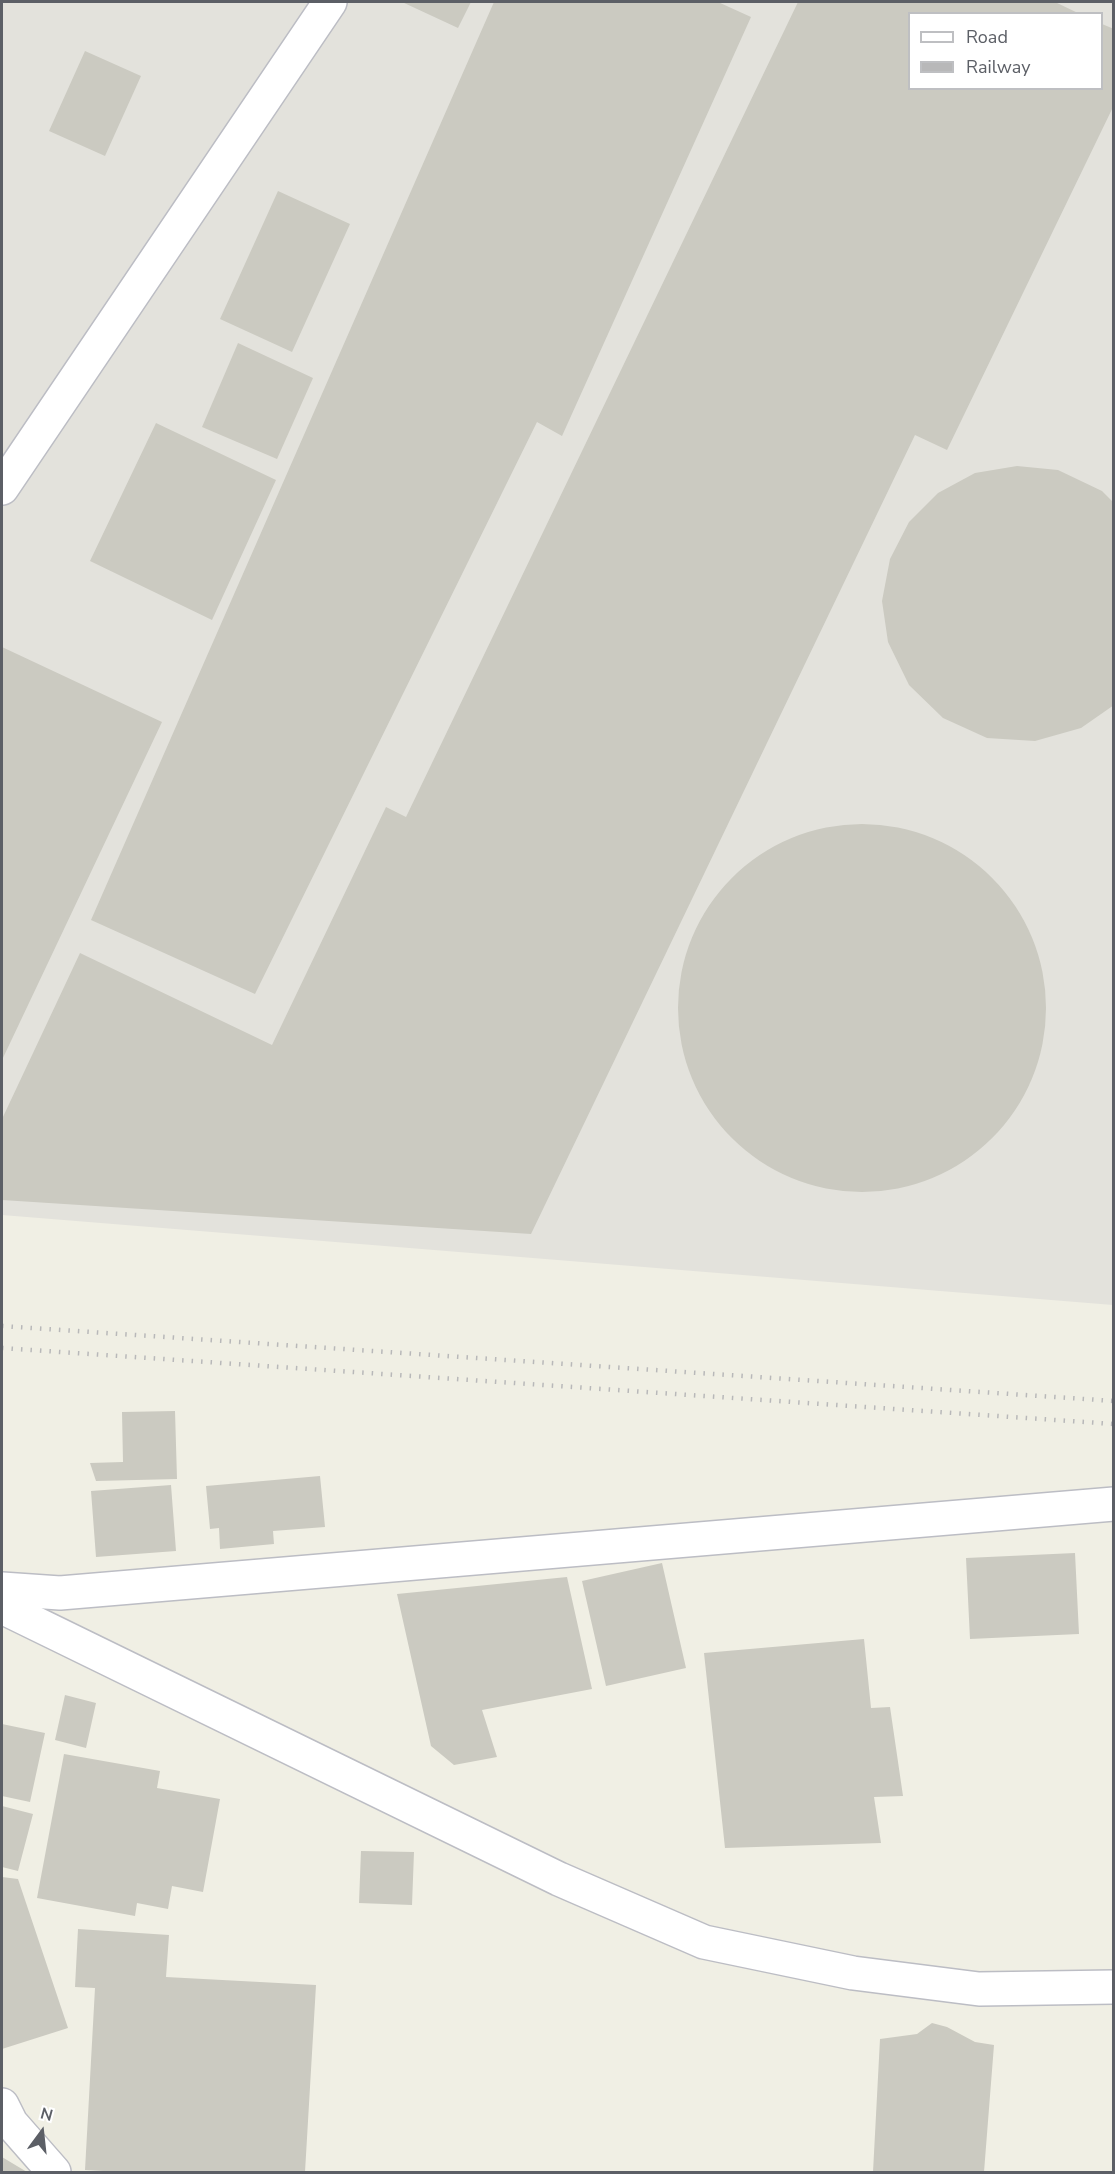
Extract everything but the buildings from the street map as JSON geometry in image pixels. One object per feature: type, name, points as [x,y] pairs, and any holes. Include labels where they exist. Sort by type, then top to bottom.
[{"type":"street","points":[[2,488],[330,2]]},
{"type":"street","points":[[2,1589],[60,1593],[1113,1504]]},
{"type":"street","points":[[2,1607],[559,1879],[704,1942],[853,1973],[979,1989],[1113,1987]]},
{"type":"street","points":[[2,2105],[10,2123],[54,2172]]},
{"type":"shaded area","points":[[2,2],[1113,2],[1113,1305],[2,1215]]},
{"type":"railway","points":[[2,1326],[1114,1401]]},
{"type":"railway","points":[[2,1348],[1114,1424]]}]
